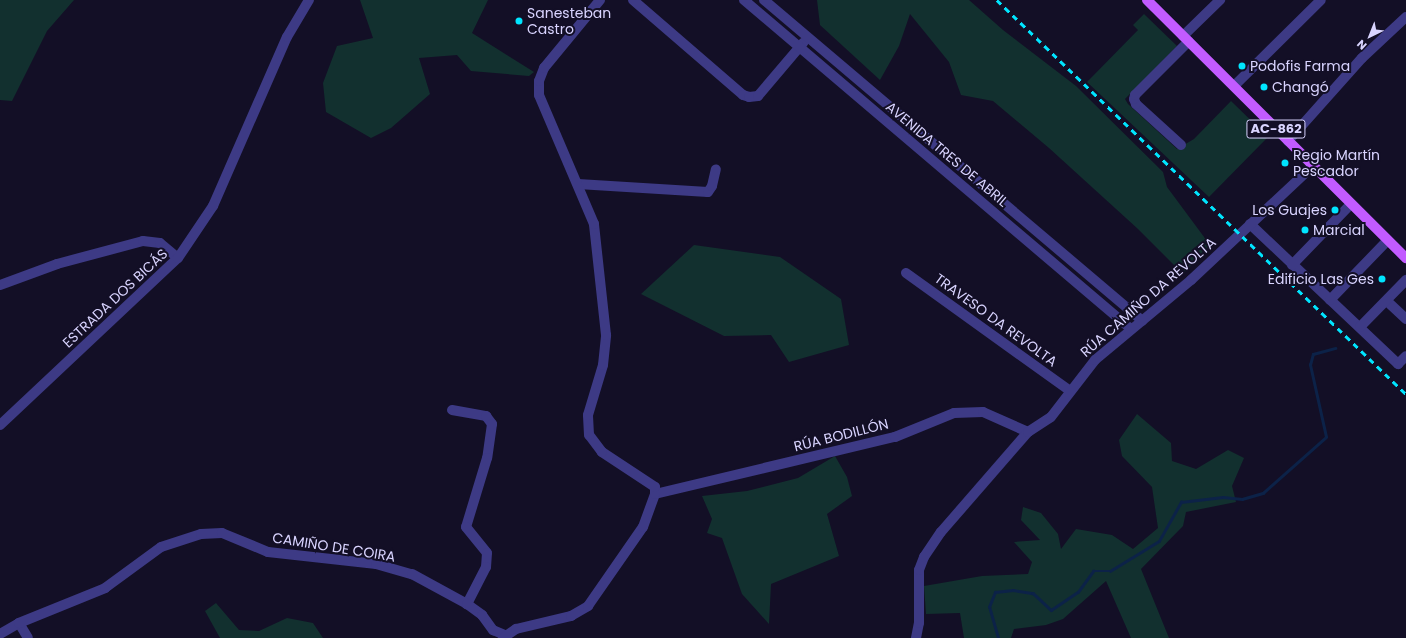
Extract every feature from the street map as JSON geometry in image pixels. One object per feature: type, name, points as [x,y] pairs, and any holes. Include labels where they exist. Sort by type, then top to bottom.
[{"type":"main road","name":"AC-862","points":[[1147,0],[1406,258]]},
{"type":"street","name":"ESTRADA DOS BICÁS","points":[[0,425],[178,258],[213,206],[288,37],[309,0]]},
{"type":"street","points":[[504,637],[516,629],[571,616],[588,606],[644,527],[655,494],[654,487],[602,452],[589,435],[588,415],[603,365],[606,335],[594,224],[578,184],[545,113],[539,95],[539,81],[544,68],[600,0]]},
{"type":"street","points":[[633,0],[743,95],[749,97],[758,96],[808,37]]},
{"type":"street","name":"AVENIDA TRES DE ABRIL","points":[[744,0],[1131,330]]},
{"type":"street","name":"AVENIDA TRES DE ABRIL","points":[[764,0],[1142,321]]},
{"type":"street","points":[[1181,145],[1141,109],[1134,99],[1220,0]]},
{"type":"street","points":[[1234,86],[1320,0]]},
{"type":"street","points":[[1288,141],[1362,58],[1406,17]]},
{"type":"street","name":"RÚA CAMIÑO DA REVOLTA","points":[[916,638],[919,623],[919,570],[924,557],[941,532],[1028,432],[1051,417],[1069,390],[1094,360],[1191,280],[1313,166]]},
{"type":"street","points":[[578,184],[708,192],[712,186],[716,169]]},
{"type":"street","points":[[1292,265],[1351,204]]},
{"type":"street","points":[[1250,224],[1398,364],[1406,356]]},
{"type":"street","points":[[1330,300],[1388,240]]},
{"type":"street","points":[[0,285],[57,264],[143,241],[160,243],[178,258]]},
{"type":"street","name":"TRAVESO DA REVOLTA","points":[[906,273],[1069,390]]},
{"type":"street","points":[[1362,330],[1406,280]]},
{"type":"street","points":[[1362,330],[1406,288]]},
{"type":"street","points":[[1390,304],[1406,319]]},
{"type":"street","points":[[452,410],[486,416],[492,424],[488,458],[466,527],[487,553],[486,567],[468,604]]},
{"type":"street","name":"RÚA BODILLÓN","points":[[655,494],[895,437],[954,414],[983,412],[1028,432]]},
{"type":"street","name":"CAMIÑO DE COIRA","points":[[0,634],[19,622],[105,588],[161,547],[201,534],[222,533],[268,552],[383,566],[412,574],[468,604],[482,615],[493,630],[504,637]]},
{"type":"street","points":[[19,622],[28,638]]},
{"type":"green space","points":[[0,0],[74,0],[47,31],[12,101],[0,100]]},
{"type":"green space","points":[[360,0],[488,0],[472,33],[534,72],[529,76],[471,71],[457,55],[419,58],[430,94],[391,128],[371,138],[326,112],[323,83],[337,46],[373,38]]},
{"type":"green space","points":[[817,0],[969,0],[1003,30],[1076,86],[1163,172],[1167,187],[1210,245],[1183,274],[1138,229],[1049,148],[993,101],[961,95],[949,62],[910,14],[899,46],[880,80],[820,25]]},
{"type":"green space","points":[[1144,14],[1177,46],[1125,99],[1128,104],[1177,149],[1194,139],[1231,101],[1268,137],[1209,197],[1087,82],[1138,30],[1133,25]]},
{"type":"green space","points":[[694,245],[780,257],[841,299],[849,345],[789,362],[771,335],[724,336],[641,294]]},
{"type":"green space","points":[[1137,414],[1171,443],[1172,461],[1196,469],[1228,450],[1244,458],[1232,486],[1236,502],[1186,512],[1183,526],[1141,569],[1169,638],[1131,638],[1106,581],[1063,619],[1046,625],[1014,629],[1011,638],[964,638],[960,613],[926,614],[924,586],[982,576],[1028,574],[1032,562],[1014,542],[1040,540],[1021,520],[1023,507],[1041,513],[1058,534],[1061,549],[1076,529],[1112,535],[1133,549],[1158,528],[1152,487],[1122,456],[1119,440]]},
{"type":"green space","points":[[835,456],[847,477],[852,496],[827,514],[839,556],[771,584],[769,624],[742,594],[722,538],[707,533],[712,519],[702,496],[747,491],[798,478]]},
{"type":"green space","points":[[216,603],[239,630],[259,631],[287,618],[313,623],[323,638],[220,638],[205,611]]},
{"type":"waterway","points":[[998,638],[989,607],[995,592],[1013,590],[1033,593],[1051,610],[1078,592],[1093,571],[1110,571],[1159,541],[1181,502],[1223,497],[1242,499],[1263,493],[1326,437],[1310,365],[1313,354],[1335,348]]},
{"type":"railway","points":[[997,0],[1406,394]]},
{"type":"place","name":"Sanesteban Castro","points":[[519,21]]},
{"type":"place","name":"Podofis Farma","points":[[1242,66]]},
{"type":"place","name":"Changó","points":[[1264,87]]},
{"type":"place","name":"Regio Martín Pescador","points":[[1285,163]]},
{"type":"place","name":"Los Guajes","points":[[1335,210]]},
{"type":"place","name":"Marcial","points":[[1305,230]]},
{"type":"place","name":"Edificio Las Ges","points":[[1382,279]]}]
